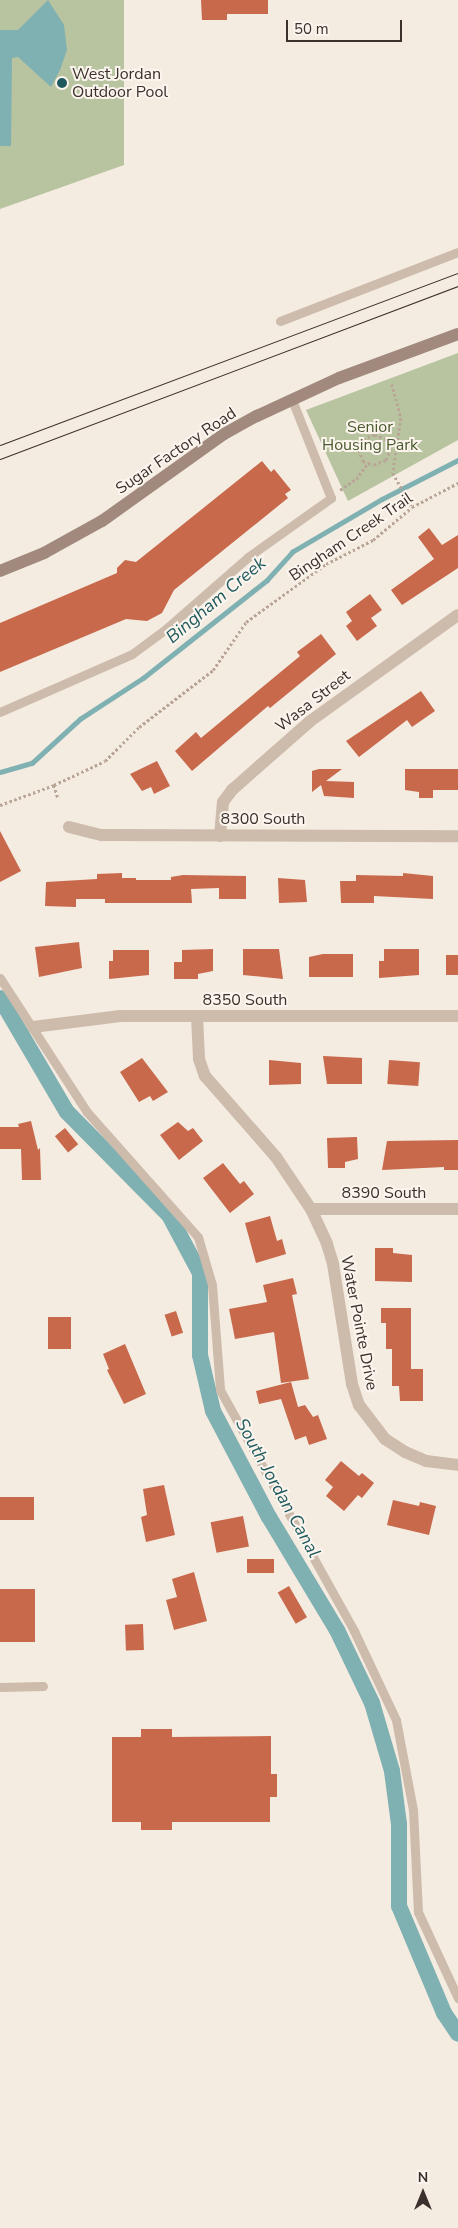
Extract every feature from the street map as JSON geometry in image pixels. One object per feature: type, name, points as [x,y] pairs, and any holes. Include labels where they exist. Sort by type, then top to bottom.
[{"type":"street","name":"Sugar Factory Road","points":[[0,571],[86,531],[224,434],[292,400],[384,360],[458,334]]},
{"type":"street","name":"Wasa Street","points":[[220,836],[223,802],[232,790],[309,722],[458,615]]},
{"type":"street","name":"8300 South","points":[[69,827],[102,835],[458,836]]},
{"type":"street","name":"8350 South","points":[[33,1027],[120,1016],[458,1016]]},
{"type":"street","name":"Water Pointe Drive","points":[[197,1016],[199,1059],[205,1076],[260,1137],[311,1209],[333,1264],[350,1377],[359,1405],[380,1434],[405,1452],[426,1461],[458,1466]]},
{"type":"street","name":"8390 South","points":[[311,1209],[458,1208]]},
{"type":"lane","points":[[280,321],[458,252]]},
{"type":"lane","points":[[0,712],[132,654],[167,628],[248,557],[331,498],[292,400]]},
{"type":"lane","points":[[0,978],[87,1112],[198,1237],[212,1285],[220,1390],[354,1631],[396,1720],[413,1810],[418,1912],[458,1998]]},
{"type":"lane","points":[[0,1687],[43,1686]]},
{"type":"path","points":[[392,384],[400,415],[394,476],[412,507]]},
{"type":"path","points":[[394,416],[400,415]]},
{"type":"path","points":[[375,435],[386,440],[390,450],[386,460],[374,465],[368,463],[363,460],[359,450],[364,439],[375,435]]},
{"type":"path","points":[[330,494],[356,479],[368,463]]},
{"type":"path","name":"Bingham Creek Trail","points":[[0,805],[54,785],[105,761],[139,726],[212,670],[246,622],[326,564],[373,540],[412,507],[458,484]]},
{"type":"path","points":[[54,785],[58,798]]},
{"type":"green space","name":"West Jordan Outdoor Pool","points":[[0,0],[124,0],[124,165],[0,209]]},
{"type":"green space","name":"Senior Housing Park","points":[[458,353],[458,440],[348,501],[306,410]]},
{"type":"water","points":[[48,0],[64,25],[67,50],[60,70],[51,87],[18,57],[12,58],[11,146],[0,146],[0,30],[18,30]]},
{"type":"building","points":[[201,0],[268,0],[268,14],[227,14],[227,20],[202,20]]},
{"type":"building","points":[[262,461],[271,472],[274,469],[291,490],[285,494],[288,498],[174,590],[162,613],[147,621],[126,619],[0,672],[0,623],[117,573],[117,568],[125,560],[136,562]]},
{"type":"building","points":[[429,528],[442,545],[458,535],[458,568],[402,605],[391,590],[434,559],[418,537]]},
{"type":"building","points":[[370,594],[382,610],[371,618],[377,626],[357,641],[346,626],[352,621],[346,612]]},
{"type":"building","points":[[321,634],[336,654],[270,708],[268,706],[192,771],[175,751],[196,732],[201,738],[300,656],[297,652]]},
{"type":"building","points":[[421,691],[435,711],[412,727],[407,720],[359,757],[346,741]]},
{"type":"building","points":[[157,761],[170,786],[154,794],[151,787],[142,791],[130,774]]},
{"type":"building","points":[[319,769],[342,769],[326,781],[354,782],[354,798],[324,796],[321,785],[312,792],[312,771]]},
{"type":"building","points":[[405,769],[458,769],[458,790],[433,790],[433,798],[419,798],[419,792],[405,790]]},
{"type":"building","points":[[0,831],[21,871],[0,882]]},
{"type":"building","points":[[122,873],[122,878],[136,878],[136,880],[171,880],[171,877],[183,875],[246,876],[246,899],[219,899],[219,888],[191,889],[192,903],[105,903],[105,899],[76,899],[76,907],[45,906],[46,882],[97,879],[97,874]]},
{"type":"building","points":[[403,873],[433,876],[433,899],[374,896],[374,903],[341,903],[340,881],[356,881],[356,875],[403,876]]},
{"type":"building","points":[[278,878],[305,880],[307,902],[279,903]]},
{"type":"building","points":[[79,942],[82,968],[39,977],[35,947]]},
{"type":"building","points":[[213,949],[213,971],[198,974],[198,979],[174,979],[174,962],[182,962],[182,950]]},
{"type":"building","points":[[243,949],[279,949],[283,979],[243,975]]},
{"type":"building","points":[[384,949],[419,949],[419,975],[379,978],[379,961],[384,961]]},
{"type":"building","points":[[113,950],[149,950],[149,975],[109,979],[109,961],[113,961]]},
{"type":"building","points":[[323,954],[353,954],[353,977],[309,977],[309,957]]},
{"type":"building","points":[[446,955],[458,955],[458,975],[446,975]]},
{"type":"building","points":[[323,1056],[362,1058],[362,1084],[327,1084]]},
{"type":"building","points":[[142,1058],[168,1092],[153,1101],[150,1096],[139,1102],[120,1072]]},
{"type":"building","points":[[269,1060],[301,1063],[301,1084],[269,1085]]},
{"type":"building","points":[[389,1060],[420,1062],[418,1086],[387,1084]]},
{"type":"building","points":[[31,1121],[38,1150],[40,1148],[41,1180],[22,1180],[21,1149],[0,1149],[0,1127],[19,1127],[18,1124]]},
{"type":"building","points":[[178,1122],[188,1131],[193,1128],[203,1141],[179,1160],[160,1135]]},
{"type":"building","points":[[65,1128],[78,1144],[68,1153],[55,1136]]},
{"type":"building","points":[[357,1137],[358,1159],[345,1162],[345,1168],[328,1168],[327,1138]]},
{"type":"building","points":[[458,1140],[458,1170],[444,1170],[444,1167],[382,1170],[387,1141]]},
{"type":"building","points":[[223,1163],[240,1184],[244,1181],[254,1194],[230,1213],[203,1178]]},
{"type":"building","points":[[270,1216],[277,1241],[282,1239],[286,1254],[256,1263],[245,1223]]},
{"type":"building","points":[[375,1248],[393,1248],[393,1253],[412,1255],[412,1282],[375,1281]]},
{"type":"building","points":[[293,1278],[297,1294],[292,1295],[309,1379],[281,1383],[274,1332],[235,1339],[229,1309],[267,1302],[263,1285]]},
{"type":"building","points":[[381,1308],[411,1308],[411,1369],[423,1369],[423,1401],[400,1401],[399,1386],[392,1386],[392,1349],[386,1349],[386,1323],[381,1323]]},
{"type":"building","points":[[176,1311],[183,1333],[172,1337],[165,1315]]},
{"type":"building","points":[[48,1317],[71,1317],[71,1349],[48,1349]]},
{"type":"building","points":[[125,1344],[146,1394],[124,1404],[107,1370],[109,1369],[103,1354]]},
{"type":"building","points":[[291,1382],[298,1407],[305,1405],[313,1417],[318,1415],[327,1439],[309,1445],[306,1436],[295,1440],[281,1399],[259,1404],[256,1391]]},
{"type":"building","points":[[341,1461],[359,1476],[362,1473],[374,1483],[362,1498],[358,1495],[344,1511],[326,1496],[333,1487],[325,1480]]},
{"type":"building","points":[[164,1485],[175,1535],[146,1542],[141,1517],[147,1515],[143,1489]]},
{"type":"building","points":[[0,1497],[34,1497],[34,1520],[0,1520]]},
{"type":"building","points":[[393,1500],[419,1506],[420,1502],[436,1506],[429,1535],[387,1525]]},
{"type":"building","points":[[243,1516],[249,1546],[217,1553],[211,1522]]},
{"type":"building","points":[[247,1559],[274,1559],[274,1573],[247,1573]]},
{"type":"building","points":[[194,1572],[207,1621],[174,1630],[166,1600],[177,1597],[172,1579]]},
{"type":"building","points":[[289,1586],[307,1617],[296,1624],[278,1592]]},
{"type":"building","points":[[0,1589],[35,1589],[35,1642],[0,1642]]},
{"type":"building","points":[[143,1624],[144,1650],[126,1651],[125,1625]]},
{"type":"building","points":[[141,1729],[172,1729],[172,1737],[271,1736],[271,1774],[277,1774],[277,1797],[270,1797],[270,1822],[172,1822],[172,1830],[141,1830],[141,1822],[112,1822],[112,1737],[141,1737]]},
{"type":"waterway","name":"Bingham Creek","points":[[0,772],[32,763],[80,719],[143,678],[267,580],[292,552],[382,499],[458,460]]},
{"type":"waterway","name":"South Jordan Canal","points":[[0,998],[67,1112],[169,1215],[200,1273],[200,1355],[213,1411],[269,1517],[337,1630],[372,1703],[392,1771],[399,1824],[399,1906],[444,2013],[458,2034]]},
{"type":"tram line","points":[[0,445],[458,273]]},
{"type":"tram line","points":[[0,459],[458,286]]},
{"type":"place","name":"West Jordan Outdoor Pool","points":[[62,83]]}]
